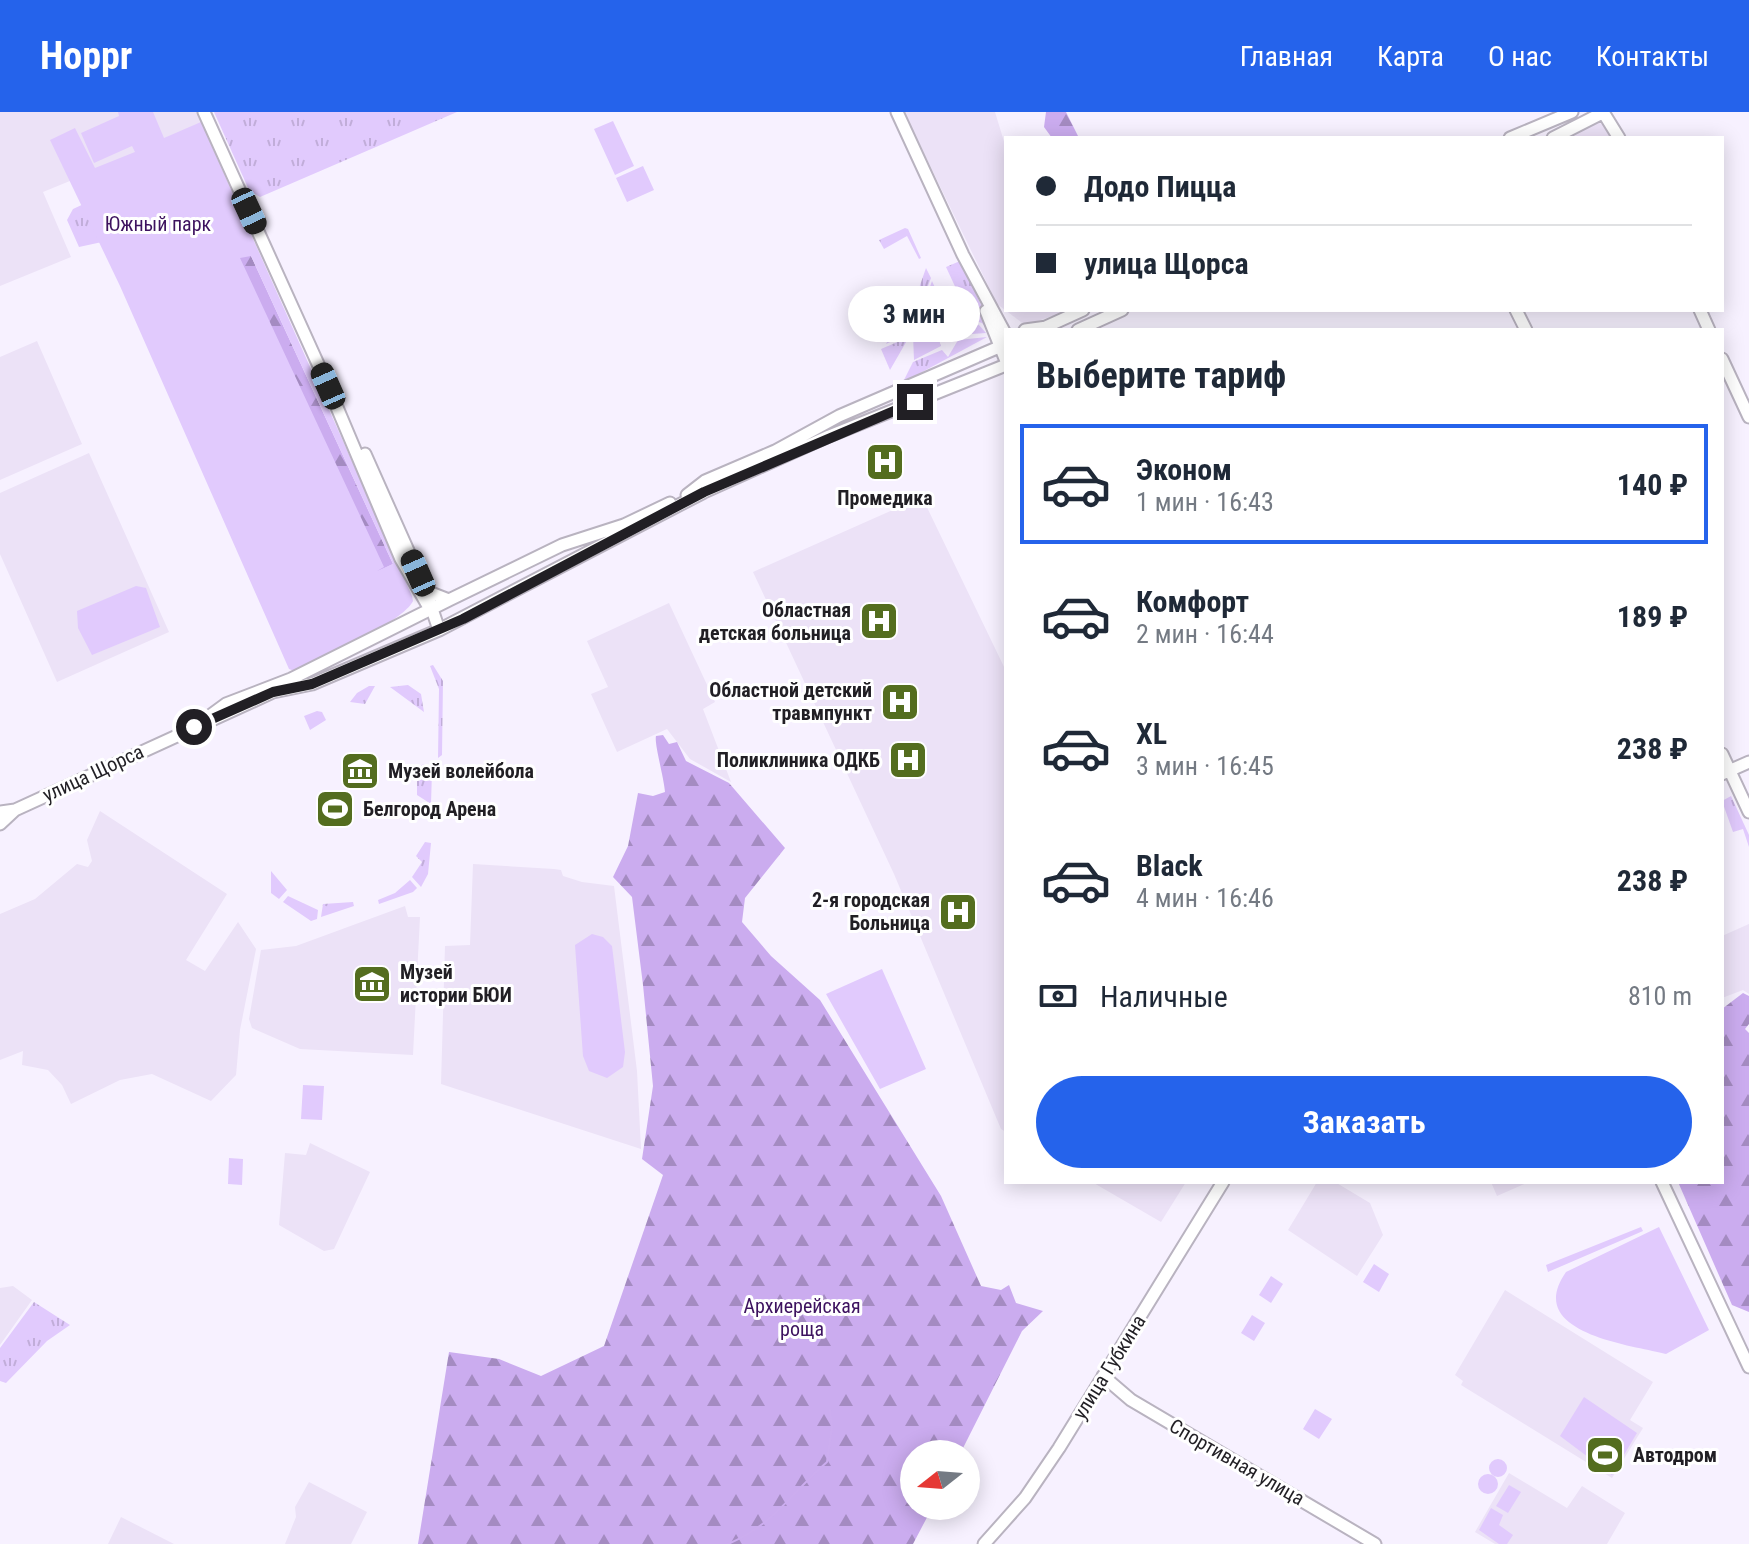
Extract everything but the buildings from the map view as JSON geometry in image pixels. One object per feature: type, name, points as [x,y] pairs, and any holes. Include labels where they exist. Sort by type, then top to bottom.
[{"type":"main road","points":[[204,112],[328,386],[401,559],[418,595],[431,611]]},
{"type":"main road","points":[[897,112],[1003,337]]},
{"type":"main road","points":[[1515,136],[1572,112]]},
{"type":"main road","points":[[1557,136],[1604,115],[1615,136]]},
{"type":"main road","points":[[963,255],[1003,337]]},
{"type":"main road","points":[[1043,328],[1079,312]]},
{"type":"main road","points":[[1082,328],[1118,312]]},
{"type":"main road","points":[[690,501],[705,481],[775,451],[839,416],[1003,337]]},
{"type":"main road","points":[[1724,363],[1749,417]]},
{"type":"main road","points":[[194,727],[226,704],[291,679],[562,545],[690,501],[829,436],[1004,364]]},
{"type":"main road","points":[[980,376],[1004,377]]},
{"type":"main road","points":[[328,386],[362,449],[426,591],[439,630]]},
{"type":"main road","name":"улица Щорса","points":[[0,812],[15,810],[273,692],[312,684],[439,630],[690,501]]},
{"type":"main road","points":[[426,591],[449,600]]},
{"type":"main road","points":[[1749,762],[1726,772],[1749,812]]},
{"type":"main road","points":[[0,824],[15,810]]},
{"type":"main road","name":"улица Губкина","points":[[984,1544],[1025,1498],[1222,1184]]},
{"type":"main road","points":[[1663,1184],[1749,1367]]},
{"type":"main road","name":"Спортивная улица","points":[[1103,1376],[1131,1400],[1375,1544]]},
{"type":"shaded area","points":[[0,112],[197,112],[204,126],[43,192],[71,257],[0,286]]},
{"type":"shaded area","points":[[904,112],[995,112],[1004,141],[1004,309],[997,304]]},
{"type":"shaded area","points":[[1595,121],[1606,126],[1612,136],[1559,136]]},
{"type":"shaded area","points":[[1008,312],[1065,312],[1025,325]]},
{"type":"shaded area","points":[[37,341],[82,444],[0,480],[0,357]]},
{"type":"shaded area","points":[[89,453],[169,632],[57,682],[0,554],[0,493]]},
{"type":"shaded area","name":"Областная детская больница","points":[[922,497],[1004,667],[1004,1131],[894,874],[753,572]]},
{"type":"shaded area","points":[[669,603],[715,702],[703,709],[731,782],[690,759],[667,729],[617,752],[591,694],[608,687],[587,641]]},
{"type":"shaded area","points":[[100,811],[227,894],[186,960],[205,971],[238,922],[256,949],[240,1030],[236,1075],[211,1101],[152,1074],[120,1080],[71,1104],[62,1085],[48,1070],[22,1065],[23,1051],[0,1060],[0,914],[35,899],[77,864],[88,867],[92,861],[87,840]]},
{"type":"shaded area","points":[[473,864],[561,870],[563,876],[582,882],[614,886],[637,1071],[641,1149],[441,1084],[445,946],[470,945]]},
{"type":"shaded area","points":[[405,906],[408,917],[420,917],[413,1055],[300,1049],[252,1028],[249,1019],[261,950],[296,946]]},
{"type":"shaded area","points":[[1749,924],[1749,994],[1743,990],[1724,997],[1724,935]]},
{"type":"shaded area","points":[[310,1143],[370,1172],[334,1249],[324,1251],[279,1225],[285,1153],[306,1155]]},
{"type":"shaded area","points":[[1095,1184],[1185,1184],[1161,1222]]},
{"type":"shaded area","points":[[1316,1184],[1338,1184],[1370,1203],[1383,1235],[1357,1276],[1288,1230]]},
{"type":"shaded area","points":[[1492,1184],[1524,1184],[1497,1196]]},
{"type":"shaded area","points":[[13,1286],[32,1300],[0,1345],[0,1288]]},
{"type":"shaded area","points":[[1505,1290],[1653,1382],[1630,1420],[1643,1428],[1612,1478],[1461,1385],[1463,1381],[1455,1375]]},
{"type":"shaded area","points":[[1509,1473],[1567,1508],[1582,1486],[1625,1513],[1607,1544],[1495,1544],[1475,1532]]},
{"type":"shaded area","points":[[309,1482],[367,1512],[351,1544],[285,1544],[296,1517],[295,1507]]},
{"type":"shaded area","points":[[121,1517],[174,1544],[108,1544]]},
{"type":"green space","name":"Южный парк","points":[[118,112],[153,112],[164,138],[201,122],[412,596],[413,601],[395,619],[297,672],[289,669],[120,286],[50,140],[75,128],[95,168],[135,152],[132,146],[94,163],[81,133],[119,116]],"holes":[[[251,256],[393,564],[377,571],[384,567],[240,258]]]},
{"type":"green space","points":[[214,112],[457,112],[260,197],[249,190]]},
{"type":"green space","points":[[1046,112],[1066,112],[1078,136],[1051,136],[1044,127]]},
{"type":"green space","points":[[613,121],[634,166],[615,175],[594,129]]},
{"type":"green space","points":[[643,166],[654,190],[627,202],[616,178]]},
{"type":"green space","points":[[182,172],[251,256],[393,564],[377,572]]},
{"type":"green space","points":[[103,195],[102,242],[79,247],[67,220],[73,209]]},
{"type":"green space","points":[[905,228],[919,259],[907,236],[884,249],[879,240]]},
{"type":"green space","points":[[960,261],[990,323],[991,333],[982,323],[963,317],[977,309],[974,304],[965,308],[946,267]]},
{"type":"green space","points":[[926,268],[931,278],[919,310],[912,308]]},
{"type":"green space","points":[[932,281],[944,307],[939,321],[921,312]]},
{"type":"green space","points":[[904,311],[917,315],[909,333],[886,344]]},
{"type":"green space","points":[[960,319],[979,325],[986,333],[957,335]]},
{"type":"green space","points":[[934,327],[941,346],[914,360],[913,335]]},
{"type":"green space","points":[[909,337],[890,370],[881,349]]},
{"type":"green space","points":[[987,337],[887,391],[885,388],[904,380],[913,362],[942,350],[948,357],[958,340]]},
{"type":"green space","points":[[136,586],[146,588],[160,627],[92,655],[78,628],[77,611]]},
{"type":"green space","points":[[433,665],[443,681],[442,755],[438,758],[439,689],[430,666]]},
{"type":"green space","points":[[408,685],[421,694],[424,712],[390,687]]},
{"type":"green space","points":[[375,686],[365,704],[350,702],[357,693]]},
{"type":"green space","points":[[322,712],[326,720],[310,730],[304,716]]},
{"type":"green space","name":"Архиерейская роща","points":[[663,735],[669,744],[677,742],[686,761],[729,783],[785,848],[745,898],[742,922],[771,956],[820,1000],[941,1196],[981,1286],[1001,1290],[1009,1285],[1016,1303],[1043,1311],[1022,1331],[967,1440],[900,1440],[900,1520],[926,1520],[913,1544],[418,1544],[449,1352],[499,1359],[541,1376],[604,1346],[663,1175],[642,1159],[653,1086],[643,985],[632,897],[613,877],[628,846],[638,793],[653,796],[665,792],[656,736]]},
{"type":"green space","points":[[424,764],[432,771],[431,804],[417,795],[417,767]]},
{"type":"green space","points":[[1731,796],[1749,835],[1749,847],[1743,829],[1733,832],[1724,800]]},
{"type":"green space","points":[[425,842],[431,843],[428,874],[421,887],[412,877],[422,862],[416,856]]},
{"type":"green space","points":[[271,871],[287,890],[279,899],[271,893]]},
{"type":"green space","points":[[410,880],[417,888],[413,892],[379,904],[378,900],[395,893]]},
{"type":"green space","points":[[288,896],[318,910],[317,919],[311,921],[283,902]]},
{"type":"green space","points":[[353,902],[354,906],[321,917],[323,904]]},
{"type":"green space","points":[[592,934],[603,937],[612,946],[625,1052],[623,1067],[607,1078],[589,1071],[583,1056],[575,945]]},
{"type":"green space","points":[[882,969],[926,1069],[880,1089],[826,994]]},
{"type":"green space","points":[[1743,993],[1749,996],[1749,1024],[1745,1029],[1749,1033],[1749,1312],[1732,1305],[1679,1184],[1724,1184],[1724,1007]]},
{"type":"green space","points":[[303,1085],[324,1086],[322,1120],[301,1119]]},
{"type":"green space","points":[[229,1158],[243,1159],[242,1185],[228,1184]]},
{"type":"green space","points":[[1641,1227],[1643,1231],[1548,1272],[1546,1265]]},
{"type":"green space","points":[[1659,1227],[1709,1330],[1666,1354],[1607,1340],[1569,1322],[1558,1309],[1556,1293],[1566,1272]]},
{"type":"green space","points":[[1374,1264],[1389,1274],[1379,1292],[1363,1282]]},
{"type":"green space","points":[[1271,1276],[1283,1284],[1271,1303],[1259,1295]]},
{"type":"green space","points":[[34,1302],[70,1325],[47,1341],[6,1383],[0,1381],[0,1348]]},
{"type":"green space","points":[[1252,1315],[1265,1323],[1254,1341],[1241,1333]]},
{"type":"green space","name":"Автодром","points":[[1584,1397],[1637,1433],[1612,1475],[1560,1436]]},
{"type":"green space","points":[[1315,1409],[1332,1419],[1319,1439],[1303,1429]]},
{"type":"green space","points":[[1494,1459],[1502,1459],[1507,1468],[1505,1475],[1494,1477],[1489,1472],[1489,1464]]},
{"type":"green space","points":[[1484,1474],[1492,1474],[1498,1484],[1492,1494],[1484,1494],[1478,1488],[1478,1480]]},
{"type":"green space","points":[[1509,1485],[1521,1492],[1508,1513],[1496,1506]]},
{"type":"green space","points":[[1491,1508],[1503,1515],[1499,1525],[1513,1535],[1507,1544],[1499,1544],[1479,1530]]},
{"type":"waterway","points":[[728,1544],[770,1518],[827,1462],[832,1427],[830,1410]]},
{"type":"place","name":"Промедика","points":[[885,462]]},
{"type":"place","name":"Областная детская больница","points":[[879,621]]},
{"type":"place","name":"Областной детский травмпункт","points":[[900,702]]},
{"type":"place","name":"Поликлиника ОДКБ","points":[[908,760]]},
{"type":"place","name":"Музей волейбола","points":[[360,771]]},
{"type":"place","name":"Белгород Арена","points":[[335,809]]},
{"type":"place","name":"2-я городская Больница","points":[[958,912]]},
{"type":"place","name":"Музей истории БЮИ","points":[[372,984]]},
{"type":"place","name":"Автодром","points":[[1605,1455]]},
{"type":"route","points":[[194,727],[273,692],[312,684],[439,630],[704,492],[829,436],[915,402]]}]
